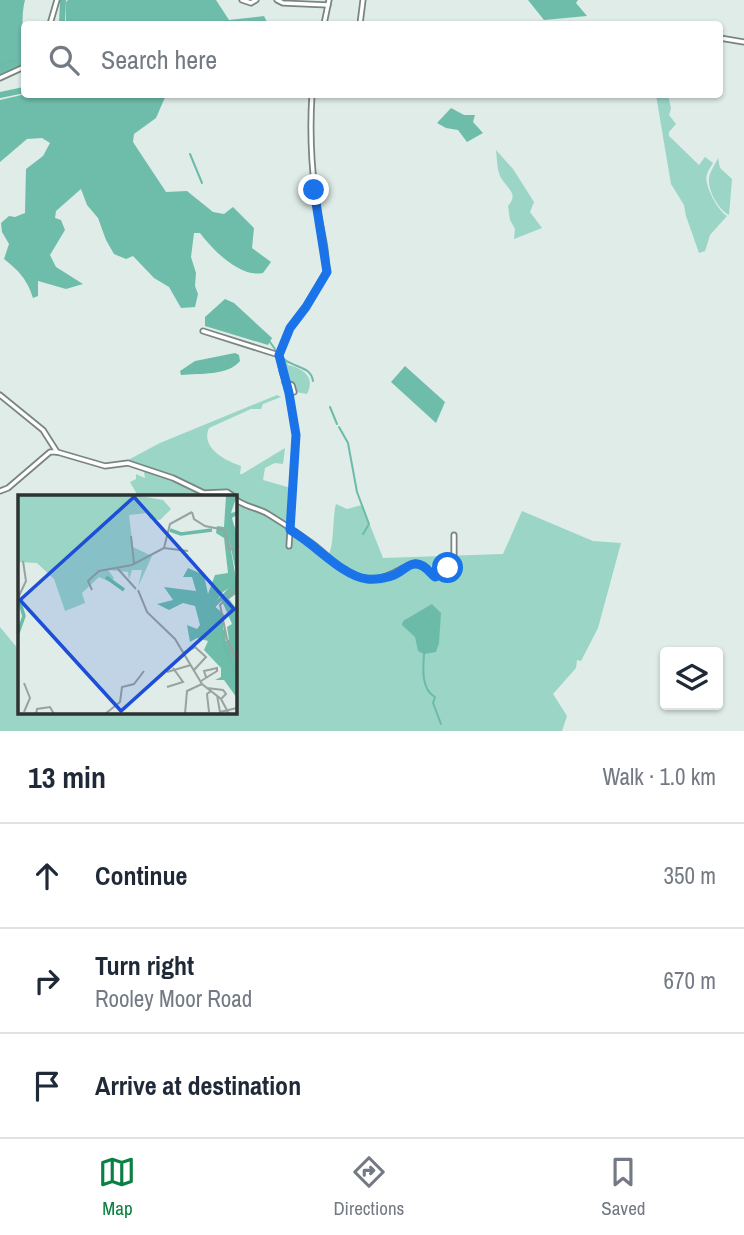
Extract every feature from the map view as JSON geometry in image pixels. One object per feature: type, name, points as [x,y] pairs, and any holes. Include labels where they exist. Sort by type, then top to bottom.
[{"type":"street","points":[[51,21],[57,0]]},
{"type":"street","points":[[242,0],[251,3],[256,0]]},
{"type":"street","points":[[277,0],[283,3],[328,3],[325,21]]},
{"type":"street","points":[[360,21],[363,0]]},
{"type":"street","points":[[723,39],[744,42]]},
{"type":"street","points":[[0,78],[21,68]]},
{"type":"street","points":[[289,546],[296,435],[279,355],[290,328],[327,272],[314,190],[310,124],[312,98]]},
{"type":"street","points":[[203,331],[279,355]]},
{"type":"street","points":[[0,396],[38,425],[57,452]]},
{"type":"street","points":[[0,491],[8,488],[50,452],[57,452],[105,466],[128,463],[173,478],[204,493],[215,495],[227,492],[231,495]]},
{"type":"street","points":[[236,499],[241,504],[264,511],[346,570],[371,580],[395,575],[407,565],[416,564],[438,577],[454,563],[454,535]]},
{"type":"shaded area","points":[[0,0],[25,0],[21,21],[21,66],[0,76]]},
{"type":"shaded area","points":[[216,0],[229,20],[264,16],[266,21],[66,21],[66,2]]},
{"type":"shaded area","points":[[528,0],[578,0],[576,3],[587,16],[544,20]]},
{"type":"shaded area","points":[[21,95],[21,98],[165,98],[156,118],[134,134],[133,142],[166,192],[187,191],[213,212],[224,214],[233,207],[254,228],[252,248],[271,262],[263,273],[245,271],[228,261],[200,233],[194,233],[191,257],[198,294],[195,307],[181,308],[169,287],[154,278],[133,256],[126,259],[114,254],[81,189],[56,211],[55,218],[61,220],[65,230],[50,255],[56,267],[83,284],[66,289],[38,281],[38,296],[33,298],[22,276],[4,259],[9,244],[2,232],[1,223],[9,216],[25,213],[26,169],[43,156],[50,143],[42,138],[27,139],[0,162],[0,100]]},
{"type":"shaded area","points":[[657,98],[669,98],[671,108],[669,115],[676,124],[669,136],[699,165],[705,157],[713,163],[707,174],[707,184],[716,203],[727,216],[710,235],[705,251],[699,253],[684,205],[671,184]]},
{"type":"shaded area","points":[[451,108],[464,115],[475,115],[473,122],[483,133],[467,142],[458,130],[437,123]]},
{"type":"shaded area","points":[[496,150],[513,169],[534,202],[530,212],[542,228],[514,239],[515,229],[510,220],[508,206],[513,198],[501,178]]},
{"type":"shaded area","points":[[718,158],[720,168],[732,179],[729,215],[717,203],[709,185],[710,174]]},
{"type":"shaded area","points":[[225,299],[234,303],[272,338],[268,345],[205,326],[205,317]]},
{"type":"shaded area","points":[[235,353],[239,355],[240,361],[228,369],[181,375],[180,371],[195,361]]},
{"type":"shaded area","points":[[286,359],[288,365],[303,371],[309,379],[307,394],[296,392],[296,387],[286,376],[281,360]]},
{"type":"shaded area","points":[[405,366],[445,402],[436,423],[391,382]]},
{"type":"shaded area","points":[[277,395],[281,397],[263,404],[261,409],[251,409],[209,428],[208,442],[216,453],[241,466],[240,474],[285,448],[283,464],[275,463],[265,468],[263,480],[291,488],[288,531],[301,537],[327,558],[331,547],[336,504],[347,509],[362,505],[383,558],[503,554],[522,511],[593,541],[621,543],[598,628],[581,661],[577,660],[576,668],[553,694],[567,716],[562,731],[0,731],[0,627],[18,649],[18,713],[236,713],[236,495],[137,495],[130,482],[136,479],[136,474],[145,478],[143,466],[128,460],[160,443]]},
{"type":"shaded area","points":[[432,604],[441,613],[439,643],[436,652],[424,654],[418,651],[415,637],[402,625],[403,621]]},
{"type":"waterway","points":[[62,21],[63,0]]},
{"type":"waterway","points":[[0,65],[21,58]]},
{"type":"waterway","points":[[0,95],[21,91]]},
{"type":"waterway","points":[[190,154],[202,183]]},
{"type":"waterway","points":[[270,342],[275,349]]},
{"type":"waterway","points":[[284,359],[306,370],[313,381]]},
{"type":"waterway","points":[[330,407],[337,424]]},
{"type":"waterway","points":[[339,427],[348,443],[357,492],[369,524],[363,534]]},
{"type":"waterway","points":[[424,654],[425,684],[435,697],[433,703],[441,724]]},
{"type":"route","points":[[314,190],[327,272],[290,328],[279,355],[296,435],[290,530],[346,570],[365,579],[395,575],[407,565],[423,566],[435,577],[448,568]]}]
